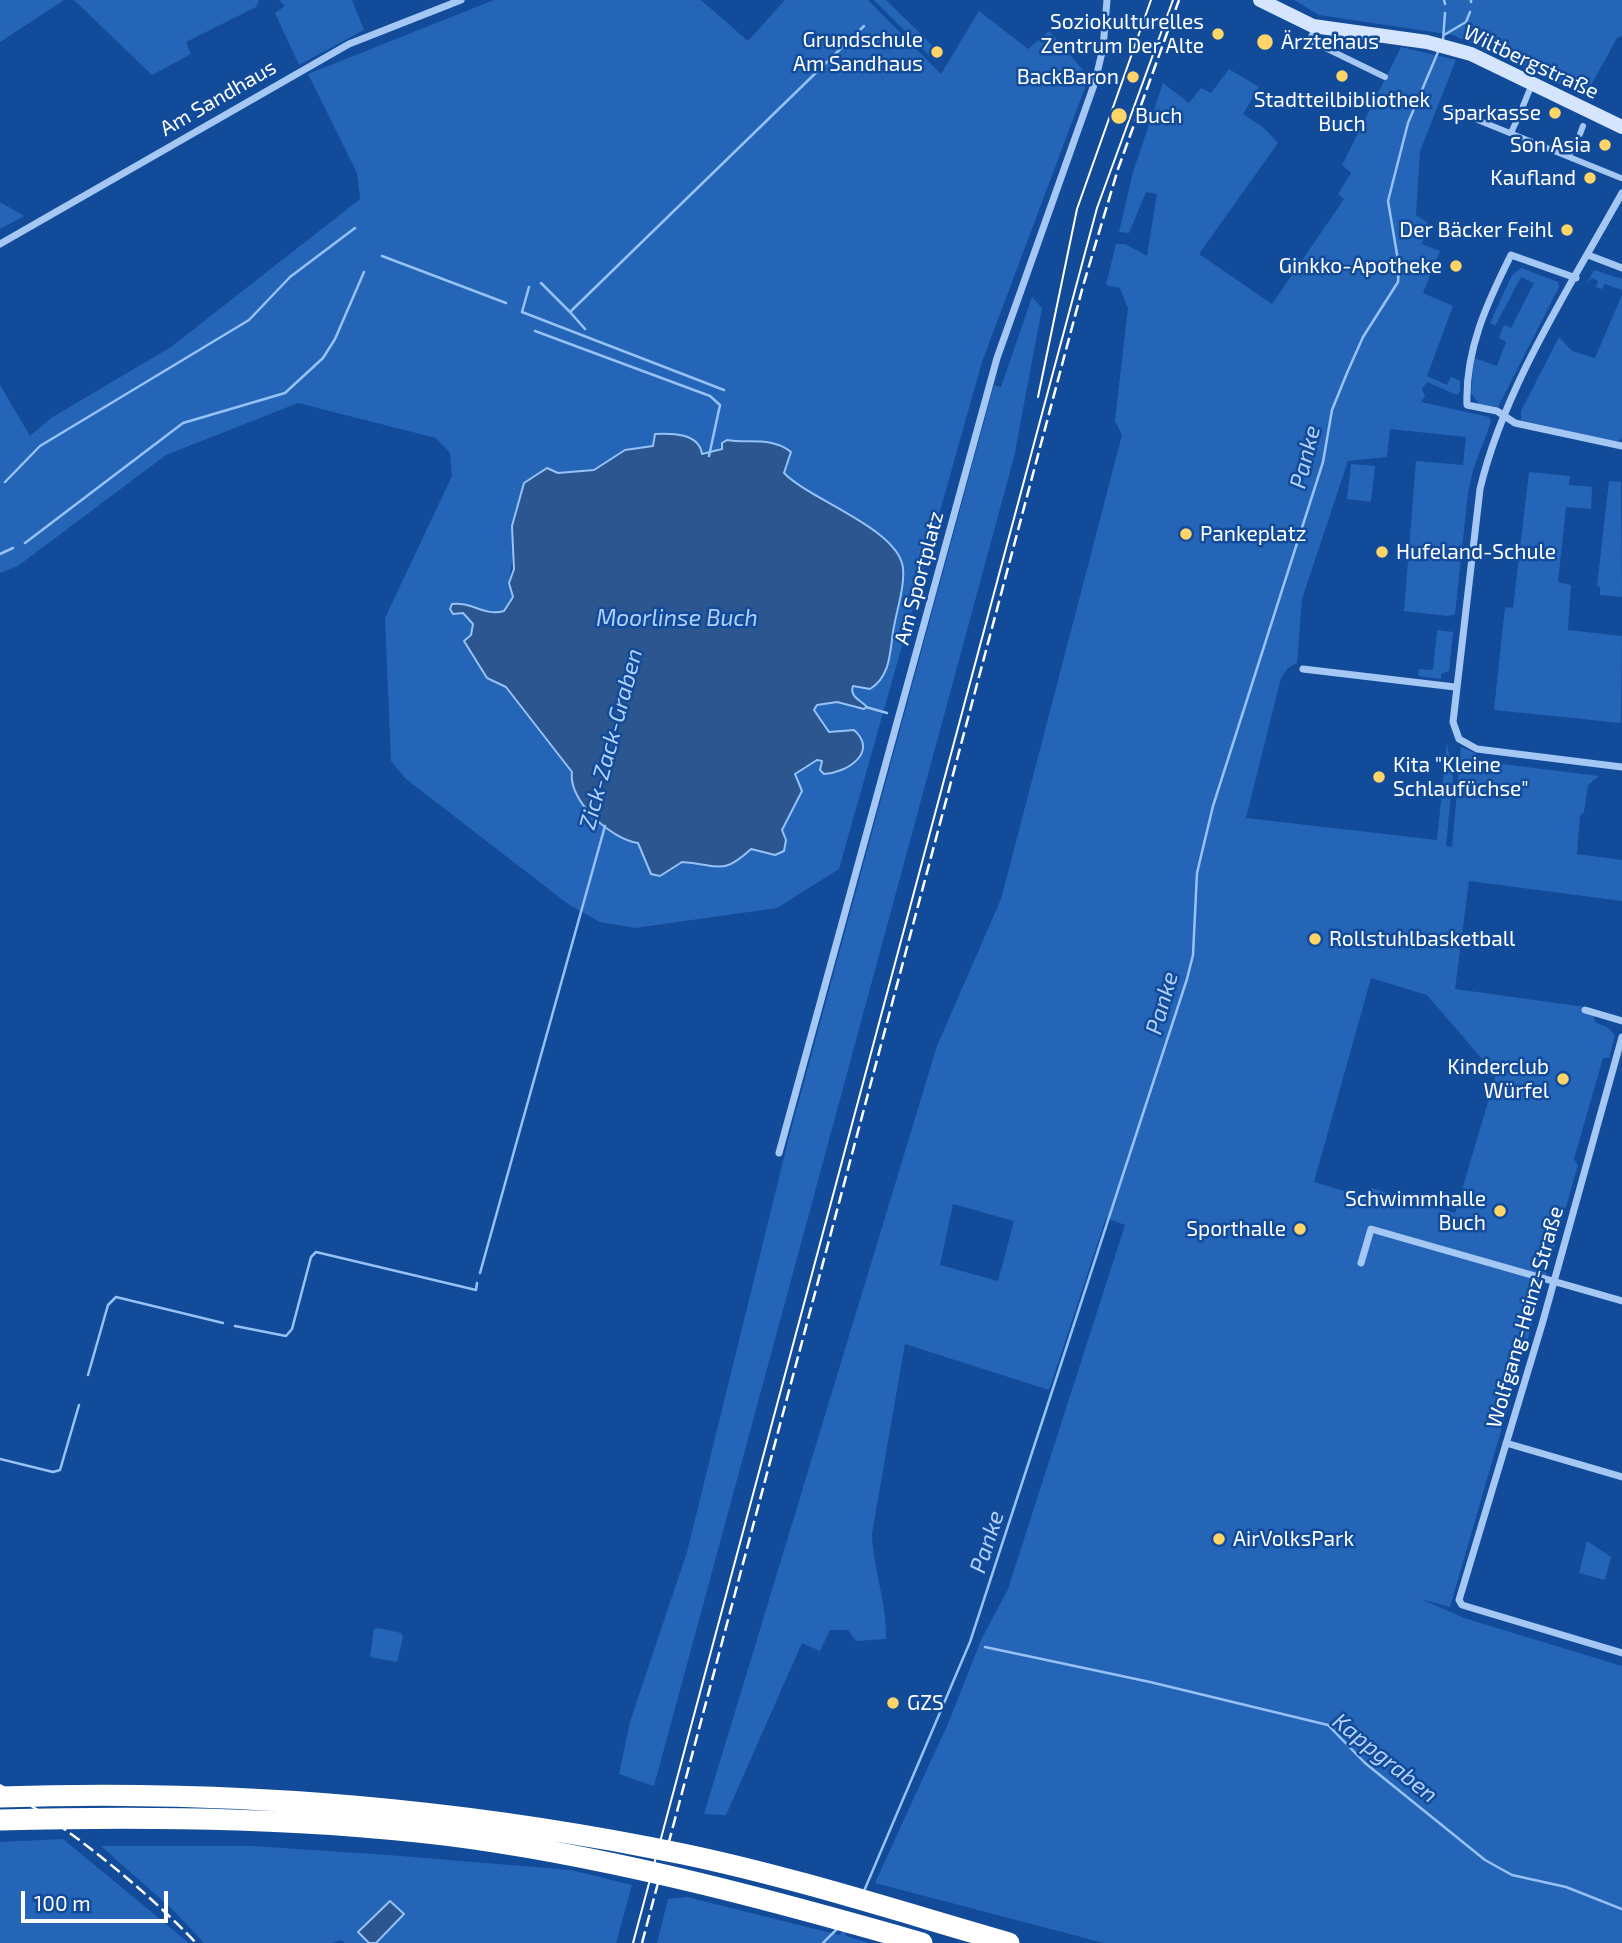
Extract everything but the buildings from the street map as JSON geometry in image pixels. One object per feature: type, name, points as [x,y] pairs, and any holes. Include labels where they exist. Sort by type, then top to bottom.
[{"type":"highway","points":[[0,1797],[109,1793],[242,1796],[424,1811],[556,1830],[684,1855],[857,1899],[1009,1943]]},
{"type":"highway","points":[[0,1820],[124,1817],[295,1823],[473,1839],[601,1861],[740,1892],[922,1943]]},
{"type":"main road","name":"Wiltbergstraße","points":[[1267,3],[1317,27],[1449,46],[1622,127]]},
{"type":"street","name":"Am Sandhaus","points":[[0,244],[349,44],[461,0]]},
{"type":"street","name":"Am Sportplatz","points":[[779,1153],[997,358],[1095,82],[1103,48],[1107,0]]},
{"type":"street","points":[[1317,27],[1309,40],[1385,77]]},
{"type":"street","points":[[1511,133],[1532,83]]},
{"type":"street","points":[[1453,110],[1621,178]]},
{"type":"street","points":[[1557,152],[1559,147],[1571,152],[1583,126]]},
{"type":"street","points":[[1622,193],[1505,417],[1487,461],[1480,489],[1455,687],[1454,728],[1459,739],[1469,746],[1622,767]]},
{"type":"street","points":[[1576,278],[1511,255],[1472,346],[1467,368],[1467,405],[1497,411],[1515,423],[1622,446]]},
{"type":"street","points":[[1588,255],[1622,268]]},
{"type":"street","points":[[1303,669],[1455,687]]},
{"type":"street","points":[[1585,1010],[1622,1021]]},
{"type":"street","name":"Wolfgang-Heinz-Straße","points":[[1622,1037],[1554,1283],[1461,1591],[1462,1605],[1622,1653]]},
{"type":"street","points":[[1361,1263],[1371,1229],[1622,1301]]},
{"type":"street","points":[[1506,1443],[1622,1477]]},
{"type":"shaded area","points":[[0,0],[64,0],[0,42]]},
{"type":"shaded area","points":[[74,0],[259,0],[256,7],[186,42],[191,54],[152,75]]},
{"type":"shaded area","points":[[279,0],[352,0],[364,30],[299,65],[275,13],[285,6]]},
{"type":"shaded area","points":[[494,0],[701,0],[748,41],[785,0],[868,0],[941,74],[979,11],[1028,49],[1049,31],[1089,77],[982,362],[839,869],[777,908],[635,928],[600,922],[568,904],[406,779],[391,761],[385,618],[452,476],[450,453],[436,438],[298,403],[166,455],[18,566],[0,573],[0,385],[30,436],[51,418],[171,347],[360,199],[357,173],[308,74]],"holes":[[[655,439],[684,450],[703,453],[720,448],[727,440],[756,441],[790,459],[783,467],[784,473],[797,483],[870,527],[886,540],[898,553],[903,567],[887,665],[870,688],[853,686],[853,696],[862,701],[864,709],[837,702],[817,705],[814,711],[829,732],[854,730],[858,761],[833,774],[817,760],[795,774],[802,791],[782,830],[775,855],[751,849],[726,866],[682,862],[660,876],[644,860],[638,843],[616,834],[584,806],[573,783],[572,772],[505,686],[487,678],[474,654],[467,648],[473,625],[463,613],[504,612],[513,597],[510,581],[516,548],[558,473],[595,470],[625,450],[653,446]]]},
{"type":"shaded area","points":[[874,0],[886,0],[940,53],[935,61]]},
{"type":"shaded area","points":[[1294,0],[1622,0],[1622,36],[1617,38],[1585,96],[1453,35],[1319,15]]},
{"type":"shaded area","points":[[1401,47],[1456,60],[1420,151],[1416,215],[1428,223],[1422,244],[1440,251],[1423,293],[1453,306],[1427,376],[1447,385],[1451,377],[1460,381],[1460,392],[1457,395],[1427,382],[1422,389],[1425,396],[1421,402],[1489,417],[1491,422],[1473,470],[1468,493],[1455,614],[1448,616],[1404,611],[1416,461],[1463,465],[1466,437],[1390,429],[1387,457],[1348,461],[1302,599],[1297,663],[1288,668],[1281,678],[1246,818],[1437,840],[1447,743],[1453,776],[1446,846],[1452,847],[1461,747],[1475,753],[1478,761],[1599,776],[1588,785],[1584,812],[1580,816],[1577,854],[1622,860],[1622,901],[1469,881],[1455,989],[1592,1008],[1595,1022],[1607,1027],[1615,1035],[1609,1058],[1603,1058],[1574,1159],[1578,1165],[1450,1607],[1421,1599],[1464,1618],[1622,1666],[1622,1943],[1104,1943],[875,1883],[950,1719],[981,1640],[1008,1589],[1125,1225],[1106,1218],[1049,1390],[905,1344],[872,1533],[886,1639],[856,1641],[848,1630],[830,1630],[820,1651],[802,1643],[726,1815],[704,1814],[937,1046],[1001,899],[1122,435],[1115,421],[1128,308],[1120,288],[1106,285],[1116,244],[1125,244],[1147,256],[1157,194],[1146,192],[1129,233],[1119,232],[1133,172],[1163,83],[1189,103],[1201,88],[1211,93],[1229,69],[1259,87],[1243,114],[1264,128],[1278,143],[1199,254],[1272,304],[1344,199],[1338,194],[1351,173],[1342,165]],"holes":[[[1371,978],[1427,995],[1496,1075],[1455,1213],[1371,1188],[1367,1198],[1314,1182]],[[953,1204],[1014,1221],[998,1281],[940,1265]]]},
{"type":"shaded area","points":[[0,202],[24,216],[0,229]]},
{"type":"shaded area","points":[[1521,268],[1558,282],[1559,287],[1498,407],[1479,404],[1471,393],[1474,358],[1497,366],[1506,342],[1499,338],[1504,325],[1511,328],[1534,283],[1521,277],[1495,326],[1490,323],[1512,275]]},
{"type":"shaded area","points":[[1594,270],[1622,279],[1622,290],[1605,284],[1602,289],[1596,287],[1598,281],[1592,278],[1586,285]]},
{"type":"shaded area","points":[[1622,295],[1622,438],[1618,442],[1521,420],[1521,411],[1559,337],[1572,351],[1595,358]]},
{"type":"shaded area","points":[[1032,297],[1042,308],[1014,457],[654,1786],[619,1774],[630,1722],[687,1552],[789,1137],[994,385],[1001,387]]},
{"type":"shaded area","points":[[1351,464],[1375,466],[1371,502],[1347,499]]},
{"type":"shaded area","points":[[1529,472],[1570,476],[1569,485],[1592,487],[1591,509],[1566,507],[1558,582],[1571,585],[1568,630],[1622,636],[1621,723],[1494,710],[1505,607],[1513,608]]},
{"type":"shaded area","points":[[1609,481],[1621,482],[1622,597],[1600,595],[1600,587],[1597,586]]},
{"type":"shaded area","points":[[1437,630],[1453,632],[1449,671],[1441,674],[1441,679],[1418,676],[1419,669],[1433,670]]},
{"type":"shaded area","points":[[1587,1541],[1611,1557],[1605,1580],[1579,1573]]},
{"type":"shaded area","points":[[374,1629],[401,1633],[403,1637],[397,1662],[370,1657]]},
{"type":"shaded area","points":[[63,1839],[189,1943],[0,1943],[0,1842]]},
{"type":"shaded area","points":[[101,1846],[252,1846],[388,1855],[571,1870],[632,1885],[616,1943],[376,1943],[404,1915],[390,1901],[359,1932],[369,1943],[345,1943],[342,1940],[331,1943],[204,1943],[173,1910]]},
{"type":"shaded area","points":[[687,1897],[839,1935],[846,1928],[846,1936],[869,1943],[657,1943],[668,1899]]},
{"type":"water","name":"Moorlinse Buch","points":[[655,434],[677,434],[690,438],[700,447],[702,454],[722,449],[722,443],[727,440],[768,442],[784,447],[791,452],[784,473],[886,540],[898,554],[903,568],[902,591],[885,671],[877,684],[870,689],[853,686],[854,696],[867,707],[864,709],[837,702],[817,705],[814,710],[829,732],[854,730],[861,738],[862,753],[857,760],[842,770],[824,774],[820,770],[822,761],[817,760],[795,774],[802,791],[782,830],[786,840],[784,851],[775,855],[751,849],[733,863],[719,867],[682,862],[660,876],[651,874],[638,843],[627,840],[604,826],[584,806],[577,795],[572,772],[506,687],[487,678],[464,641],[471,635],[473,624],[463,613],[453,614],[450,609],[452,604],[459,604],[491,612],[504,611],[513,597],[509,583],[514,569],[512,526],[524,483],[547,468],[558,473],[594,470],[625,450],[653,446]]},
{"type":"water","points":[[390,1901],[404,1914],[376,1943],[369,1943],[358,1932]]},
{"type":"waterway","name":"Panke","points":[[1444,0],[1445,4]]},
{"type":"waterway","points":[[1444,35],[1466,22],[1470,12]]},
{"type":"waterway","name":"Panke","points":[[1443,40],[1445,13]]},
{"type":"waterway","points":[[541,283],[570,312],[864,26]]},
{"type":"waterway","name":"Panke","points":[[864,1891],[970,1642],[1187,979],[1193,955],[1197,873],[1213,806],[1323,462],[1332,410],[1363,337],[1398,282],[1399,266],[1388,201],[1408,123],[1438,52]]},
{"type":"waterway","points":[[5,482],[40,446],[249,320],[290,277],[355,228]]},
{"type":"waterway","points":[[382,256],[506,303]]},
{"type":"waterway","points":[[25,543],[183,423],[285,393],[323,358],[335,339],[364,272]]},
{"type":"waterway","points":[[529,287],[522,312],[724,390]]},
{"type":"waterway","points":[[570,312],[585,329]]},
{"type":"waterway","name":"Zick-Zack-Graben","points":[[535,331],[710,396],[720,405],[709,456]]},
{"type":"waterway","points":[[0,554],[13,548]]},
{"type":"waterway","points":[[866,707],[887,713]]},
{"type":"waterway","name":"Zick-Zack-Graben","points":[[480,1273],[605,826]]},
{"type":"waterway","name":"Zick-Zack-Graben","points":[[235,1326],[286,1336],[292,1329],[311,1257],[316,1252],[476,1290],[477,1283]]},
{"type":"waterway","name":"Zick-Zack-Graben","points":[[88,1375],[108,1305],[116,1297],[223,1323]]},
{"type":"waterway","name":"Zick-Zack-Graben","points":[[0,1459],[53,1472],[60,1470],[79,1405]]},
{"type":"waterway","name":"Kappgraben","points":[[985,1647],[1150,1682],[1328,1725],[1365,1763],[1485,1860],[1512,1875],[1566,1887],[1622,1909]]},
{"type":"waterway","name":"Panke","points":[[823,1943],[838,1928]]},
{"type":"tram line","points":[[1038,397],[1077,209],[1151,0]]},
{"type":"tram line","points":[[633,1943],[1097,208],[1173,0]]},
{"type":"railway","points":[[642,1943],[1083,286],[1118,169],[1179,0]]},
{"type":"railway","points":[[0,1785],[103,1858],[151,1899],[196,1943]]},
{"type":"place","name":"Soziokulturelles Zentrum Der Alte","points":[[1218,34]]},
{"type":"place","name":"Ärztehaus","points":[[1265,42]]},
{"type":"place","name":"Grundschule Am Sandhaus","points":[[937,52]]},
{"type":"place","name":"Stadtteilbibliothek Buch","points":[[1342,76]]},
{"type":"place","name":"BackBaron","points":[[1133,77]]},
{"type":"place","name":"Sparkasse","points":[[1555,113]]},
{"type":"place","name":"Buch","points":[[1119,116]]},
{"type":"place","name":"Son Asia","points":[[1605,145]]},
{"type":"place","name":"Kaufland","points":[[1590,178]]},
{"type":"place","name":"Der Bäcker Feihl","points":[[1567,230]]},
{"type":"place","name":"Ginkko-Apotheke","points":[[1456,266]]},
{"type":"place","name":"Pankeplatz","points":[[1186,534]]},
{"type":"place","name":"Hufeland-Schule","points":[[1382,552]]},
{"type":"place","name":"Kita \"Kleine Schlaufüchse\"","points":[[1379,777]]},
{"type":"place","name":"Rollstuhlbasketball","points":[[1315,939]]},
{"type":"place","name":"Kinderclub Würfel","points":[[1563,1079]]},
{"type":"place","name":"Schwimmhalle Buch","points":[[1500,1211]]},
{"type":"place","name":"Sporthalle","points":[[1300,1229]]},
{"type":"place","name":"AirVolksPark","points":[[1219,1539]]},
{"type":"place","name":"GZS","points":[[893,1703]]}]
